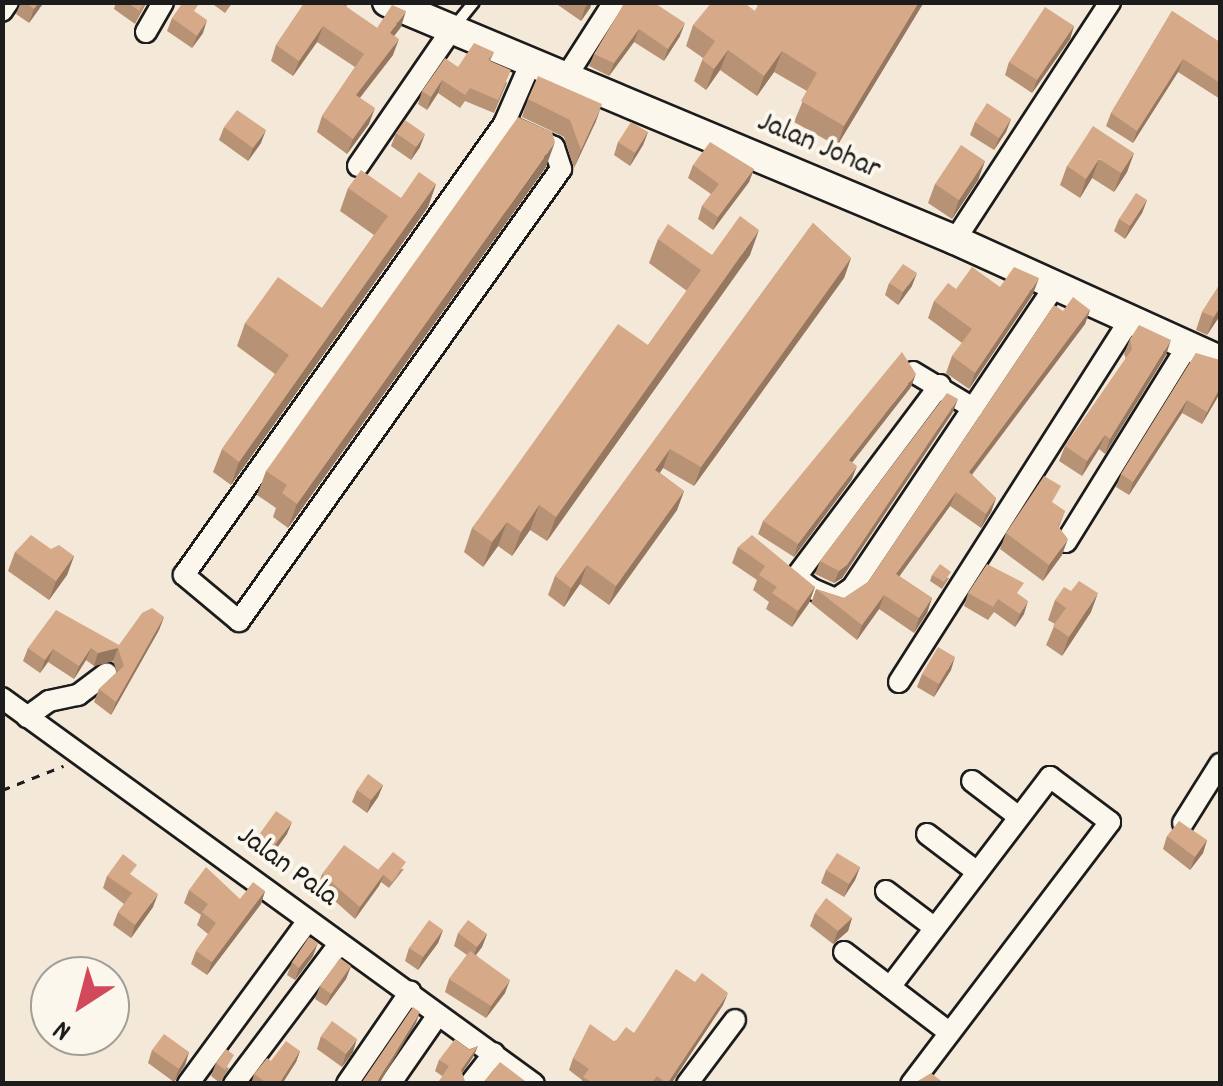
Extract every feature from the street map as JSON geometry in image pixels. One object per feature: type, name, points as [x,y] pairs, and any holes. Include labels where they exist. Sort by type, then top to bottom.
[{"type":"street","points":[[2,11],[8,2]]},
{"type":"street","points":[[146,32],[163,2]]},
{"type":"street","name":"Jalan Johar","points":[[386,2],[955,240],[1220,360]]},
{"type":"street","points":[[566,77],[614,2]]},
{"type":"street","points":[[955,240],[1110,2]]},
{"type":"street","points":[[358,166],[452,29]]},
{"type":"street","points":[[504,124],[554,147],[561,170],[239,621],[184,576],[285,427],[504,124],[530,62]]},
{"type":"street","points":[[772,557],[832,599],[852,588],[1054,287]]},
{"type":"street","points":[[899,682],[1129,321]]},
{"type":"street","points":[[1066,542],[1187,346]]},
{"type":"street","points":[[914,372],[974,408]]},
{"type":"street","points":[[796,577],[940,385]]},
{"type":"street","points":[[27,716],[50,701],[78,695],[107,673]]},
{"type":"street","name":"Jalan Pala","points":[[2,698],[534,1084]]},
{"type":"street","points":[[1184,823],[1220,764]]},
{"type":"street","points":[[890,987],[1050,777],[1110,822],[912,1084]]},
{"type":"street","points":[[972,781],[1019,817]]},
{"type":"street","points":[[927,834],[977,872]]},
{"type":"street","points":[[886,891],[935,928]]},
{"type":"street","points":[[188,1084],[307,922]]},
{"type":"street","points":[[234,1084],[339,944]]},
{"type":"street","points":[[844,952],[950,1032]]},
{"type":"street","points":[[347,1084],[410,992]]},
{"type":"street","points":[[390,1084],[438,1015]]},
{"type":"street","points":[[686,1084],[735,1020]]},
{"type":"street","points":[[470,1084],[494,1053]]},
{"type":"lane","points":[[452,29],[474,2]]},
{"type":"path","points":[[2,790],[82,758]]},
{"type":"building","points":[[127,2],[144,2],[139,11]]},
{"type":"building","points":[[183,2],[200,2],[194,11],[207,20],[197,36],[172,18]]},
{"type":"building","points":[[305,2],[345,2],[377,28],[392,5],[406,11],[390,33],[399,39],[356,95],[375,108],[353,139],[322,116],[364,54],[323,26],[299,61],[276,45]]},
{"type":"building","points":[[625,2],[653,2],[685,23],[668,49],[639,29],[614,63],[594,54]]},
{"type":"building","points":[[712,2],[743,2],[755,11],[760,2],[919,2],[844,126],[801,101],[817,73],[782,51],[764,76],[728,50],[714,69],[702,60],[715,41],[693,25]]},
{"type":"building","points":[[1045,7],[1074,26],[1037,80],[1009,62]]},
{"type":"building","points":[[1172,11],[1218,41],[1220,37],[1220,83],[1183,59],[1137,131],[1111,113]]},
{"type":"building","points":[[474,43],[494,52],[488,60],[511,70],[498,100],[470,88],[465,95],[442,80],[431,97],[422,91],[445,58],[458,67]]},
{"type":"building","points":[[538,76],[602,104],[581,150],[570,120],[528,99]]},
{"type":"building","points":[[987,103],[1011,119],[999,138],[975,122]]},
{"type":"building","points":[[237,110],[266,130],[253,148],[224,127]]},
{"type":"building","points":[[518,117],[552,132],[555,142],[297,504],[282,493],[287,485],[266,471]]},
{"type":"building","points":[[405,120],[425,134],[416,147],[396,133]]},
{"type":"building","points":[[631,122],[648,132],[635,153],[618,142]]},
{"type":"building","points":[[1093,126],[1134,153],[1121,173],[1099,159],[1086,179],[1067,166]]},
{"type":"building","points":[[710,142],[754,169],[718,217],[702,206],[719,184],[693,165]]},
{"type":"building","points":[[961,145],[985,161],[959,200],[935,184]]},
{"type":"building","points":[[361,170],[401,198],[419,172],[436,184],[239,462],[222,449],[289,355],[245,323],[278,277],[322,308],[388,216],[348,188]]},
{"type":"building","points":[[1136,193],[1147,200],[1130,226],[1119,219]]},
{"type":"building","points":[[740,216],[759,230],[556,517],[539,505],[521,532],[507,522],[492,542],[472,528],[618,324],[648,345],[701,270],[658,239],[668,224],[712,255]]},
{"type":"building","points":[[813,223],[851,258],[701,467],[670,449],[655,470],[684,491],[616,586],[587,565],[571,588],[555,576]]},
{"type":"building","points":[[903,264],[917,273],[903,292],[889,283]]},
{"type":"building","points":[[972,267],[1000,287],[1014,267],[1039,278],[975,373],[952,356],[972,329],[934,301],[948,283],[956,289]]},
{"type":"building","points":[[1220,284],[1220,307],[1214,317],[1202,312]]},
{"type":"building","points":[[1073,297],[1090,310],[969,472],[996,498],[986,514],[956,492],[896,574],[932,598],[919,618],[884,595],[862,625],[816,589],[844,598],[868,582],[1054,305],[1063,311]]},
{"type":"building","points":[[1139,325],[1171,340],[1110,439],[1105,435],[1087,461],[1065,446],[1132,349],[1130,339]]},
{"type":"building","points":[[902,352],[916,374],[849,460],[857,466],[798,544],[763,521]]},
{"type":"building","points":[[1196,353],[1220,360],[1220,388],[1207,412],[1187,400],[1133,482],[1121,474]]},
{"type":"building","points":[[947,393],[958,399],[847,565],[839,571],[820,561]]},
{"type":"building","points":[[1044,476],[1061,486],[1052,502],[1065,511],[1058,526],[1068,539],[1049,565],[1006,533]]},
{"type":"building","points":[[31,535],[51,549],[59,545],[74,556],[56,581],[15,552]]},
{"type":"building","points":[[752,535],[815,587],[798,611],[772,593],[777,587],[759,575],[765,566],[738,547]]},
{"type":"building","points":[[940,564],[951,572],[944,582],[932,575]]},
{"type":"building","points":[[987,564],[1024,583],[1017,593],[1028,601],[1020,614],[998,599],[993,607],[968,593]]},
{"type":"building","points":[[1079,581],[1098,593],[1069,637],[1053,626],[1066,608],[1055,600],[1064,587],[1071,591]]},
{"type":"building","points":[[152,608],[164,617],[116,702],[99,689],[124,666],[118,648],[98,653],[91,648],[79,666],[53,649],[45,660],[28,648],[56,610],[119,645],[142,613]]},
{"type":"building","points":[[938,647],[955,657],[939,684],[922,674]]},
{"type":"building","points":[[368,774],[383,785],[371,800],[357,790]]},
{"type":"building","points":[[276,811],[292,822],[271,850],[256,839]]},
{"type":"building","points":[[1179,821],[1207,840],[1195,857],[1167,836]]},
{"type":"building","points":[[344,845],[384,874],[360,907],[322,874]]},
{"type":"building","points":[[393,852],[406,862],[392,882],[378,870]]},
{"type":"building","points":[[837,853],[860,867],[849,884],[826,870]]},
{"type":"building","points":[[123,854],[137,865],[130,874],[158,894],[135,925],[118,912],[132,893],[107,876]]},
{"type":"building","points":[[206,867],[240,899],[253,882],[265,891],[212,962],[196,951],[216,923],[202,912],[208,904],[189,890]]},
{"type":"building","points":[[826,898],[852,918],[838,931],[815,913]]},
{"type":"building","points":[[429,920],[443,930],[423,957],[409,948]]},
{"type":"building","points":[[468,920],[487,934],[477,947],[458,933]]},
{"type":"building","points":[[309,937],[318,943],[299,968],[292,962]]},
{"type":"building","points":[[470,951],[510,980],[491,1006],[449,979]]},
{"type":"building","points":[[340,958],[351,966],[331,994],[320,986]]},
{"type":"building","points":[[676,969],[695,982],[702,973],[728,993],[667,1084],[657,1076],[651,1084],[595,1084],[583,1077],[589,1069],[573,1058],[590,1024],[615,1042],[626,1027],[634,1033]]},
{"type":"building","points":[[413,1007],[420,1012],[376,1084],[354,1084],[362,1082]]},
{"type":"building","points":[[332,1021],[357,1039],[346,1054],[321,1036]]},
{"type":"building","points":[[164,1034],[189,1052],[179,1069],[152,1050]]},
{"type":"building","points":[[455,1039],[470,1050],[478,1046],[461,1070],[466,1084],[437,1084],[449,1066],[439,1060]]},
{"type":"building","points":[[286,1041],[300,1051],[279,1084],[268,1084],[254,1074],[267,1058],[271,1061]]},
{"type":"building","points":[[226,1049],[234,1055],[225,1070],[216,1063]]},
{"type":"building","points":[[500,1062],[529,1084],[482,1084]]},
{"type":"building","points":[[931,1073],[945,1084],[913,1084]]}]
